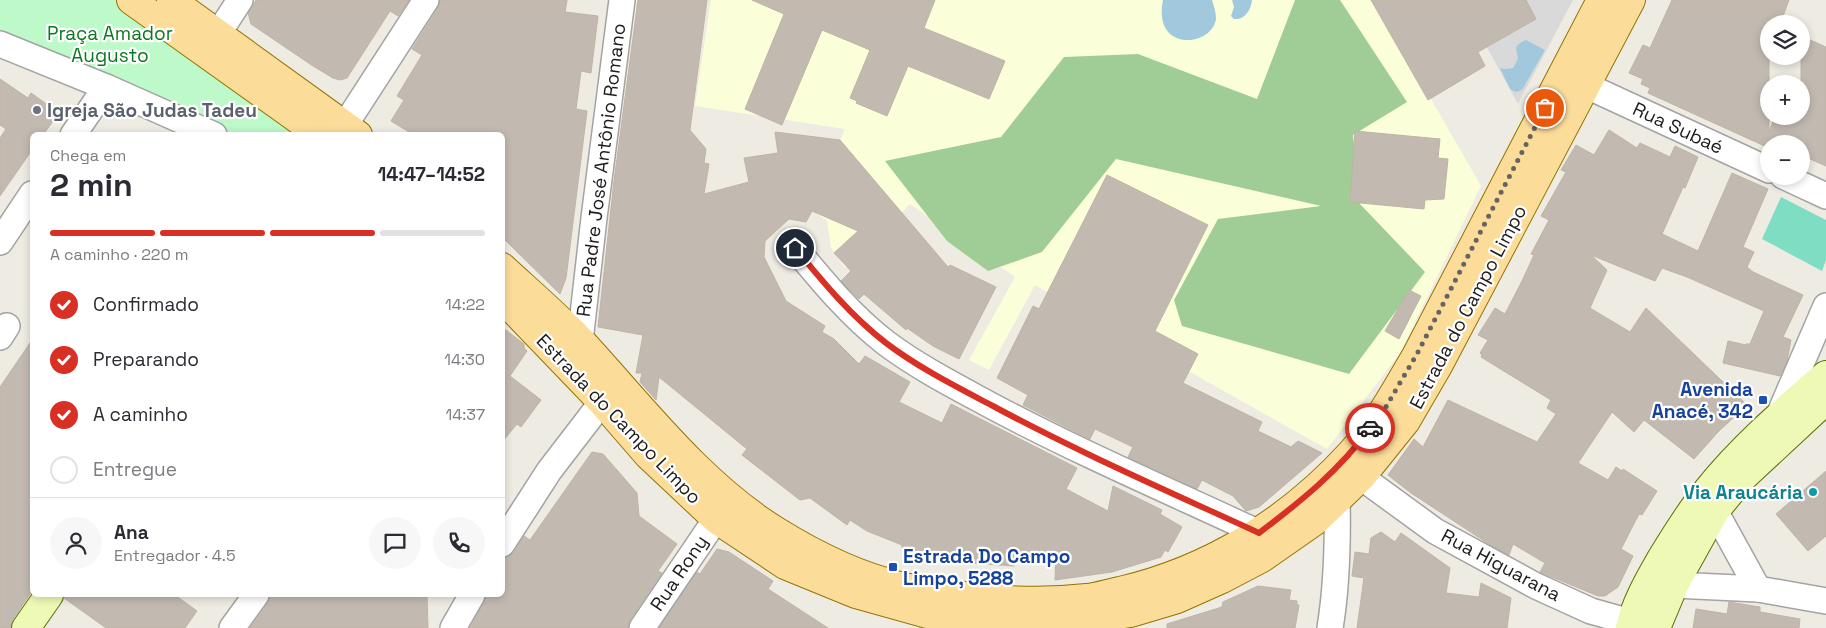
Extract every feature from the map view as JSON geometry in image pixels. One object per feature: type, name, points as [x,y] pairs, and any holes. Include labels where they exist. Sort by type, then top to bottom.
[{"type":"main road","points":[[131,0],[316,132]]},
{"type":"main road","points":[[170,0],[348,132]]},
{"type":"main road","name":"Estrada do Campo Limpo","points":[[505,270],[580,340],[661,431],[726,494],[776,531],[837,565],[899,586],[980,599],[1031,601],[1089,598],[1150,584],[1212,558],[1259,533],[1317,486],[1353,452],[1384,410],[1417,354],[1601,0]]},
{"type":"main road","name":"Estrada do Campo Limpo","points":[[505,301],[602,402],[648,455],[716,519],[785,565],[856,594],[932,615],[980,622],[1021,626],[1130,613],[1177,599],[1222,579],[1262,558],[1315,521],[1361,476],[1411,413],[1438,366],[1631,0]]},
{"type":"street","points":[[218,34],[240,0]]},
{"type":"street","points":[[348,132],[426,0]]},
{"type":"street","name":"Rua Padre José Antônio Romano","points":[[580,340],[622,0]]},
{"type":"street","points":[[0,44],[106,87],[207,132]]},
{"type":"street","name":"Rua Subaé","points":[[1587,86],[1760,166]]},
{"type":"street","points":[[76,132],[106,87]]},
{"type":"street","points":[[1802,185],[1826,196]]},
{"type":"street","points":[[0,242],[30,197]]},
{"type":"street","points":[[795,248],[831,292],[866,326],[887,344],[944,380],[1047,435],[1259,533]]},
{"type":"street","points":[[1783,426],[1826,306]]},
{"type":"street","points":[[1642,627],[1674,585],[1715,511],[1826,375]]},
{"type":"street","points":[[1642,627],[1649,580],[1677,532],[1705,492],[1735,458],[1826,400]]},
{"type":"street","points":[[505,539],[549,471],[602,402]]},
{"type":"street","name":"Rua Higuarana","points":[[1361,476],[1435,531],[1520,578],[1591,610],[1642,627]]},
{"type":"street","points":[[1330,628],[1336,588],[1337,500]]},
{"type":"street","points":[[1715,511],[1758,589]]},
{"type":"street","name":"Rua Rony","points":[[642,628],[716,519]]},
{"type":"street","points":[[1674,585],[1758,589],[1826,601]]},
{"type":"street","points":[[26,628],[48,597]]},
{"type":"street","points":[[232,628],[255,597]]},
{"type":"street","points":[[453,628],[471,597]]},
{"type":"shaded area","points":[[711,0],[1374,0],[1481,186],[1400,353],[1327,449],[1035,285],[989,370],[969,360],[1015,277],[910,204],[845,268],[831,248],[827,221],[811,209],[845,129],[695,106]]},
{"type":"shaded area","points":[[1461,0],[1573,0],[1518,104]]},
{"type":"green space","name":"Praça Amador Augusto","points":[[0,0],[124,0],[300,132],[203,132],[0,41]]},
{"type":"green space","points":[[1295,0],[1340,0],[1407,102],[1353,135],[1360,204],[1425,272],[1349,374],[1182,326],[1174,300],[1218,219],[1321,206],[1116,159],[1042,252],[988,271],[947,241],[885,161],[1001,137],[1064,57],[1138,54],[1257,99]]},
{"type":"green space","points":[[1781,197],[1826,220],[1826,260],[1822,271],[1762,239]]},
{"type":"water","points":[[1163,0],[1212,0],[1216,19],[1212,28],[1204,35],[1195,39],[1184,40],[1174,37],[1166,29],[1162,17]]},
{"type":"water","points":[[1232,0],[1252,0],[1249,11],[1241,18],[1234,19],[1231,16],[1234,7]]},
{"type":"water","points":[[1526,40],[1545,50],[1522,90],[1516,92],[1510,89],[1500,68],[1513,68],[1518,59],[1516,47]]},
{"type":"building","points":[[256,0],[409,0],[398,16],[390,11],[347,78],[340,80],[313,66],[251,24],[248,13]]},
{"type":"building","points":[[440,0],[567,0],[565,12],[598,16],[591,73],[581,71],[576,109],[587,111],[566,278],[560,294],[505,240],[505,132],[409,132],[391,121],[404,100],[397,96],[422,55],[412,49],[438,8]]},
{"type":"building","points":[[638,0],[707,0],[690,130],[706,149],[704,163],[709,164],[704,194],[749,182],[744,158],[778,153],[775,132],[840,140],[948,267],[950,265],[996,287],[959,359],[933,346],[907,328],[906,330],[864,294],[859,299],[841,281],[851,271],[834,253],[858,231],[812,211],[806,222],[789,219],[765,241],[764,257],[786,301],[825,326],[822,332],[834,339],[859,364],[865,356],[910,382],[899,402],[942,423],[951,404],[1077,468],[1066,489],[1108,511],[1113,486],[1162,510],[1160,514],[1182,527],[1168,552],[1165,550],[1161,557],[1112,572],[1055,580],[1056,555],[1016,552],[1014,566],[956,562],[957,557],[902,548],[902,545],[867,531],[850,520],[847,525],[810,498],[800,500],[742,455],[747,449],[659,377],[656,400],[640,382],[642,373],[636,373],[643,335],[598,327],[614,181]]},
{"type":"building","points":[[752,0],[935,0],[924,28],[1005,61],[989,99],[908,66],[887,116],[856,103],[857,101],[850,98],[870,50],[822,30],[782,125],[745,109],[784,14]]},
{"type":"building","points":[[1371,0],[1526,0],[1536,19],[1478,52],[1485,66],[1428,100]]},
{"type":"building","points":[[1672,0],[1789,0],[1783,15],[1760,15],[1760,65],[1769,65],[1769,75],[1760,75],[1760,125],[1769,125],[1769,132],[1772,125],[1810,125],[1810,75],[1801,75],[1801,65],[1810,65],[1810,40],[1826,47],[1826,166],[1810,159],[1810,135],[1760,135],[1760,144],[1648,93],[1650,88],[1641,84],[1643,79],[1629,73],[1643,45],[1650,48]]},
{"type":"building","points":[[0,79],[28,98],[31,93],[59,113],[45,132],[30,132],[30,153],[0,196],[0,138],[6,129],[0,125]]},
{"type":"building","points":[[1609,130],[1637,148],[1640,143],[1670,157],[1675,146],[1698,157],[1662,234],[1698,251],[1732,173],[1768,189],[1743,247],[1754,252],[1747,267],[1753,272],[1803,295],[1783,337],[1791,340],[1787,361],[1780,376],[1723,363],[1728,341],[1746,345],[1750,344],[1764,311],[1662,268],[1655,281],[1591,255],[1607,270],[1590,308],[1630,332],[1646,308],[1747,405],[1718,432],[1694,459],[1644,420],[1634,432],[1612,412],[1578,463],[1608,480],[1616,467],[1622,471],[1623,469],[1657,491],[1642,515],[1639,514],[1621,549],[1633,556],[1618,587],[1605,596],[1598,596],[1540,572],[1545,563],[1513,544],[1509,555],[1492,546],[1411,493],[1388,475],[1414,439],[1423,447],[1448,400],[1537,442],[1556,414],[1547,408],[1551,400],[1481,357],[1480,353],[1488,340],[1478,335],[1495,308],[1505,314],[1534,255],[1531,254],[1549,220],[1541,216],[1566,172],[1561,170],[1576,145],[1594,155]]},
{"type":"building","points":[[1355,131],[1440,139],[1438,158],[1448,159],[1444,199],[1425,200],[1424,209],[1350,202]]},
{"type":"building","points":[[1107,175],[1208,225],[1155,331],[1198,354],[1183,383],[1262,422],[1258,431],[1291,447],[1298,441],[1322,453],[1259,507],[1246,511],[1233,496],[1202,480],[1197,489],[1128,457],[1133,447],[1095,429],[1090,439],[1023,405],[1028,395],[997,378],[1033,306],[1039,309]]},
{"type":"building","points":[[1409,290],[1421,296],[1399,339],[1385,331]]},
{"type":"building","points":[[505,329],[524,344],[524,348],[527,351],[510,376],[541,400],[521,427],[517,424],[505,438]]},
{"type":"building","points":[[30,343],[30,594],[13,619],[11,628],[0,628],[0,387]]},
{"type":"building","points":[[592,452],[603,454],[637,493],[639,516],[677,544],[658,571],[662,573],[630,620],[628,628],[470,628],[485,597],[505,597],[505,557],[514,552],[524,536],[530,540]]},
{"type":"building","name":"Via Araucária","points":[[1826,471],[1826,536],[1808,551],[1776,514]]},
{"type":"building","points":[[1381,532],[1395,542],[1401,533],[1450,568],[1446,593],[1479,597],[1481,583],[1511,598],[1507,628],[1357,628],[1364,578],[1352,576],[1355,552],[1369,554],[1371,538]]},
{"type":"building","points":[[717,549],[729,552],[773,581],[768,589],[828,628],[659,628],[697,572],[700,574]]},
{"type":"building","points":[[1258,586],[1291,590],[1289,600],[1297,601],[1297,605],[1299,605],[1295,628],[1167,628],[1167,624],[1222,607],[1223,602]]},
{"type":"building","points":[[178,597],[197,611],[185,628],[106,628],[64,598]]},
{"type":"building","points":[[270,597],[427,597],[428,628],[250,628],[268,603]]},
{"type":"building","points":[[1729,602],[1760,607],[1760,612],[1800,619],[1799,628],[1693,628],[1696,609],[1727,614]]},
{"type":"way so far","points":[[1370,428],[1384,410],[1417,354],[1545,108]]},
{"type":"place","name":"Igreja São Judas Tadeu","points":[[37,110]]},
{"type":"place","name":"Avenida Anacé, 342","points":[[1763,400]]},
{"type":"place","name":"Via Araucária","points":[[1813,492]]},
{"type":"place","name":"Estrada Do Campo Limpo, 5288","points":[[893,567]]},
{"type":"route","points":[[795,248],[831,292],[866,326],[887,344],[944,380],[1047,435],[1259,533],[1286,513],[1353,452],[1370,428]]}]
